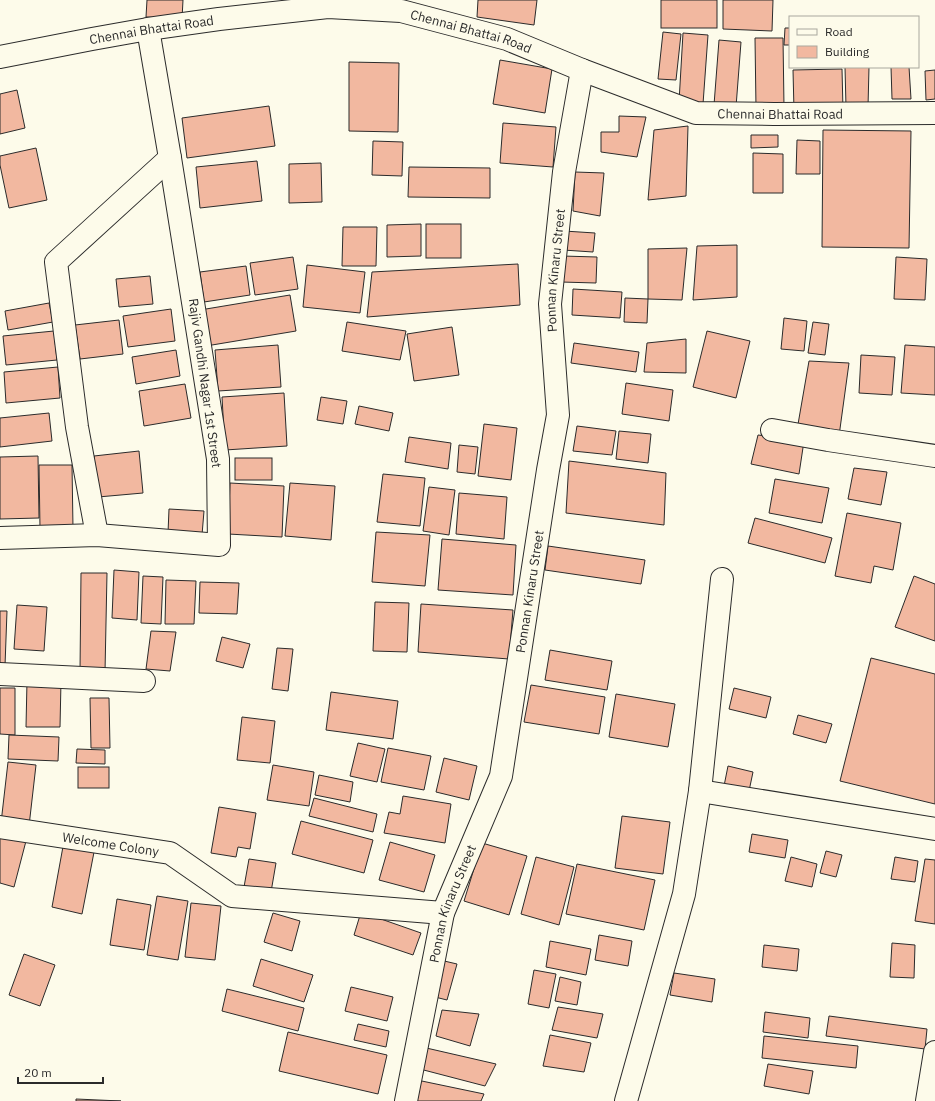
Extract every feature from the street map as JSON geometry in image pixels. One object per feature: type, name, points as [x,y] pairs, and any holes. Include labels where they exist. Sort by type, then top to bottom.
[{"type":"street","name":"Chennai Bhattai Road","points":[[0,58],[92,39],[218,19],[328,8],[401,5],[507,39],[582,70],[696,113],[935,113]]},
{"type":"street","name":"Rajiv Gandhi Nagar 1st Street","points":[[0,538],[96,535],[219,546],[218,459],[148,29]]},
{"type":"street","name":"Ponnan Kinaru Street","points":[[406,1101],[443,913],[501,776],[558,415],[550,304],[564,172],[582,70]]},
{"type":"street","points":[[96,535],[77,427],[56,262],[170,158]]},
{"type":"street","points":[[772,430],[935,456]]},
{"type":"street","points":[[626,1101],[684,894],[700,791],[722,579]]},
{"type":"street","points":[[0,674],[144,681]]},
{"type":"street","points":[[700,791],[935,829]]},
{"type":"street","name":"Welcome Colony","points":[[0,827],[170,853],[232,896],[443,913]]},
{"type":"street","points":[[927,1101],[935,1052]]},
{"type":"building","points":[[147,0],[183,0],[182,19],[146,17]]},
{"type":"building","points":[[478,0],[537,0],[534,25],[477,17]]},
{"type":"building","points":[[661,0],[717,0],[717,28],[661,28]]},
{"type":"building","points":[[723,0],[773,0],[772,31],[723,29]]},
{"type":"building","points":[[785,28],[789,28],[789,45],[784,45]]},
{"type":"building","points":[[663,32],[681,34],[676,80],[658,79]]},
{"type":"building","points":[[683,33],[708,35],[703,104],[679,102]]},
{"type":"building","points":[[755,38],[783,38],[784,107],[756,108]]},
{"type":"building","points":[[719,40],[741,42],[736,107],[714,105]]},
{"type":"building","points":[[500,60],[552,69],[545,113],[493,104]]},
{"type":"building","points":[[349,62],[399,63],[398,132],[349,131]]},
{"type":"building","points":[[845,68],[869,68],[868,107],[846,107]]},
{"type":"building","points":[[891,68],[909,68],[911,99],[892,99]]},
{"type":"building","points":[[842,69],[843,110],[794,111],[793,70]]},
{"type":"building","points":[[935,70],[935,99],[926,100],[925,71]]},
{"type":"building","points":[[17,90],[25,128],[0,134],[0,94]]},
{"type":"building","points":[[269,106],[275,146],[187,158],[182,118]]},
{"type":"building","points":[[619,116],[646,117],[637,157],[601,152],[601,132],[619,132]]},
{"type":"building","points":[[503,123],[556,127],[553,167],[500,163]]},
{"type":"building","points":[[688,126],[686,196],[648,200],[654,130]]},
{"type":"building","points":[[823,130],[911,131],[909,248],[822,247]]},
{"type":"building","points":[[751,135],[778,135],[778,147],[751,148]]},
{"type":"building","points":[[797,140],[820,141],[820,174],[796,174]]},
{"type":"building","points":[[373,141],[403,142],[402,176],[372,175]]},
{"type":"building","points":[[36,148],[47,200],[9,208],[0,165],[0,156]]},
{"type":"building","points":[[753,153],[783,154],[783,193],[753,193]]},
{"type":"building","points":[[257,161],[262,201],[200,208],[196,167]]},
{"type":"building","points":[[321,163],[322,202],[289,203],[289,164]]},
{"type":"building","points":[[409,167],[490,168],[490,198],[408,197]]},
{"type":"building","points":[[575,172],[604,173],[600,216],[573,211]]},
{"type":"building","points":[[421,224],[421,256],[387,257],[387,225]]},
{"type":"building","points":[[426,224],[461,224],[461,258],[426,258]]},
{"type":"building","points":[[343,227],[377,227],[376,266],[342,266]]},
{"type":"building","points":[[564,231],[595,233],[593,252],[563,250]]},
{"type":"building","points":[[737,245],[737,297],[693,300],[697,246]]},
{"type":"building","points":[[687,248],[682,300],[648,299],[648,249]]},
{"type":"building","points":[[562,256],[597,257],[596,283],[561,282]]},
{"type":"building","points":[[293,257],[298,289],[255,295],[250,263]]},
{"type":"building","points":[[896,257],[927,259],[925,300],[894,299]]},
{"type":"building","points":[[518,264],[520,305],[367,317],[372,272]]},
{"type":"building","points":[[307,265],[365,272],[360,313],[303,307]]},
{"type":"building","points":[[246,266],[250,295],[204,302],[200,272]]},
{"type":"building","points":[[150,276],[153,304],[119,307],[116,279]]},
{"type":"building","points":[[573,289],[622,292],[620,318],[572,315]]},
{"type":"building","points":[[290,295],[296,331],[206,346],[200,310]]},
{"type":"building","points":[[625,298],[648,299],[647,323],[624,322]]},
{"type":"building","points":[[49,303],[53,322],[8,330],[5,311]]},
{"type":"building","points":[[171,309],[175,341],[128,347],[123,316]]},
{"type":"building","points":[[784,318],[807,321],[804,351],[781,349]]},
{"type":"building","points":[[119,320],[123,354],[80,359],[75,325]]},
{"type":"building","points":[[347,322],[406,331],[400,360],[342,351]]},
{"type":"building","points":[[813,322],[829,324],[825,355],[808,353]]},
{"type":"building","points":[[452,327],[459,375],[414,381],[407,334]]},
{"type":"building","points":[[54,331],[57,360],[6,365],[3,336]]},
{"type":"building","points":[[707,331],[750,341],[736,398],[693,387]]},
{"type":"building","points":[[686,339],[686,373],[644,372],[647,343]]},
{"type":"building","points":[[574,343],[639,352],[636,372],[571,363]]},
{"type":"building","points":[[278,345],[281,387],[218,391],[215,350]]},
{"type":"building","points":[[905,345],[935,347],[935,395],[901,393]]},
{"type":"building","points":[[176,350],[180,376],[136,384],[132,357]]},
{"type":"building","points":[[861,355],[895,357],[892,395],[859,393]]},
{"type":"building","points":[[809,361],[849,363],[839,436],[797,430]]},
{"type":"building","points":[[58,367],[60,398],[6,403],[4,372]]},
{"type":"building","points":[[626,383],[673,390],[669,421],[622,414]]},
{"type":"building","points":[[185,384],[191,418],[144,426],[139,391]]},
{"type":"building","points":[[284,393],[287,446],[225,450],[222,397]]},
{"type":"building","points":[[321,397],[347,401],[343,424],[317,420]]},
{"type":"building","points":[[359,406],[393,413],[389,431],[355,424]]},
{"type":"building","points":[[49,413],[52,441],[0,447],[0,418]]},
{"type":"building","points":[[484,424],[517,428],[511,480],[478,476]]},
{"type":"building","points":[[577,426],[616,431],[612,455],[573,451]]},
{"type":"building","points":[[619,431],[651,434],[648,463],[616,459]]},
{"type":"building","points":[[758,435],[804,441],[799,474],[751,464]]},
{"type":"building","points":[[409,437],[451,443],[448,469],[405,462]]},
{"type":"building","points":[[459,445],[478,447],[475,474],[457,472]]},
{"type":"building","points":[[139,451],[143,493],[98,497],[94,456]]},
{"type":"building","points":[[38,456],[39,518],[0,519],[0,457]]},
{"type":"building","points":[[235,458],[272,458],[272,480],[235,480]]},
{"type":"building","points":[[569,461],[666,473],[664,525],[566,513]]},
{"type":"building","points":[[39,465],[72,465],[73,528],[40,528]]},
{"type":"building","points":[[854,468],[887,472],[881,505],[848,499]]},
{"type":"building","points":[[383,474],[425,478],[420,526],[377,522]]},
{"type":"building","points":[[775,479],[829,488],[822,523],[769,513]]},
{"type":"building","points":[[230,483],[284,486],[282,537],[228,534]]},
{"type":"building","points":[[290,483],[335,486],[331,540],[285,536]]},
{"type":"building","points":[[429,487],[455,490],[449,535],[423,531]]},
{"type":"building","points":[[459,493],[507,497],[504,539],[456,534]]},
{"type":"building","points":[[169,509],[204,511],[202,535],[168,533]]},
{"type":"building","points":[[847,513],[901,523],[893,570],[874,566],[871,583],[835,576]]},
{"type":"building","points":[[755,518],[832,538],[825,563],[748,543]]},
{"type":"building","points":[[376,532],[430,535],[425,586],[372,582]]},
{"type":"building","points":[[442,539],[516,545],[513,595],[438,590]]},
{"type":"building","points":[[548,546],[645,560],[641,584],[545,570]]},
{"type":"building","points":[[114,570],[139,572],[137,620],[112,618]]},
{"type":"building","points":[[81,573],[107,573],[105,672],[80,671]]},
{"type":"building","points":[[143,576],[163,577],[161,624],[141,623]]},
{"type":"building","points":[[914,576],[935,584],[935,641],[895,627]]},
{"type":"building","points":[[166,580],[196,581],[194,624],[165,624]]},
{"type":"building","points":[[200,582],[239,583],[237,614],[199,613]]},
{"type":"building","points":[[375,602],[409,603],[407,652],[373,651]]},
{"type":"building","points":[[421,604],[513,610],[509,659],[418,652]]},
{"type":"building","points":[[17,605],[47,607],[44,651],[14,649]]},
{"type":"building","points":[[0,611],[7,611],[5,666],[0,666]]},
{"type":"building","points":[[151,631],[176,632],[170,671],[146,669]]},
{"type":"building","points":[[222,637],[250,644],[243,668],[216,661]]},
{"type":"building","points":[[277,648],[293,649],[288,691],[272,689]]},
{"type":"building","points":[[550,650],[612,661],[607,690],[545,680]]},
{"type":"building","points":[[871,658],[935,674],[935,804],[840,781]]},
{"type":"building","points":[[27,681],[61,681],[60,727],[26,727]]},
{"type":"building","points":[[531,685],[605,697],[599,734],[524,722]]},
{"type":"building","points":[[0,688],[15,688],[15,735],[0,734]]},
{"type":"building","points":[[734,688],[771,697],[766,718],[729,709]]},
{"type":"building","points":[[331,692],[398,701],[393,739],[326,730]]},
{"type":"building","points":[[616,694],[675,704],[668,747],[609,737]]},
{"type":"building","points":[[90,698],[109,698],[110,748],[91,748]]},
{"type":"building","points":[[798,715],[832,724],[826,743],[793,734]]},
{"type":"building","points":[[242,717],[275,721],[270,763],[237,760]]},
{"type":"building","points":[[9,735],[59,737],[58,761],[8,759]]},
{"type":"building","points":[[358,743],[385,749],[377,782],[350,776]]},
{"type":"building","points":[[388,748],[431,756],[424,790],[381,782]]},
{"type":"building","points":[[77,749],[105,750],[105,764],[76,763]]},
{"type":"building","points":[[444,758],[477,766],[469,800],[436,792]]},
{"type":"building","points":[[8,762],[36,765],[29,826],[1,823]]},
{"type":"building","points":[[273,765],[314,772],[309,806],[267,800]]},
{"type":"building","points":[[728,766],[753,772],[749,791],[724,786]]},
{"type":"building","points":[[78,767],[109,767],[109,788],[78,788]]},
{"type":"building","points":[[319,775],[353,782],[350,802],[315,795]]},
{"type":"building","points":[[403,796],[451,804],[445,843],[384,833],[389,812],[400,814]]},
{"type":"building","points":[[314,798],[377,814],[373,832],[309,816]]},
{"type":"building","points":[[219,807],[256,813],[250,849],[238,847],[236,857],[211,853]]},
{"type":"building","points":[[622,816],[670,822],[663,874],[615,868]]},
{"type":"building","points":[[301,821],[373,840],[364,873],[292,854]]},
{"type":"building","points":[[0,834],[26,841],[14,887],[0,883]]},
{"type":"building","points":[[752,834],[788,840],[785,858],[749,852]]},
{"type":"building","points":[[64,841],[95,847],[82,914],[52,907]]},
{"type":"building","points":[[390,842],[435,855],[424,892],[379,880]]},
{"type":"building","points":[[482,843],[527,856],[509,915],[464,901]]},
{"type":"building","points":[[826,851],[842,855],[836,877],[820,873]]},
{"type":"building","points":[[536,857],[574,867],[559,925],[521,914]]},
{"type":"building","points":[[791,857],[817,864],[812,887],[785,881]]},
{"type":"building","points":[[895,857],[918,861],[915,882],[891,879]]},
{"type":"building","points":[[249,859],[276,863],[271,892],[244,887]]},
{"type":"building","points":[[925,859],[935,860],[935,924],[915,921]]},
{"type":"building","points":[[577,864],[655,880],[644,930],[566,914]]},
{"type":"building","points":[[157,896],[188,901],[178,960],[147,955]]},
{"type":"building","points":[[117,899],[151,905],[144,950],[110,945]]},
{"type":"building","points":[[191,903],[221,906],[215,960],[185,957]]},
{"type":"building","points":[[361,912],[421,933],[413,955],[354,935]]},
{"type":"building","points":[[273,913],[300,921],[292,951],[264,942]]},
{"type":"building","points":[[599,935],[632,941],[628,966],[595,960]]},
{"type":"building","points":[[550,941],[591,949],[586,975],[546,967]]},
{"type":"building","points":[[892,943],[915,945],[914,978],[890,977]]},
{"type":"building","points":[[764,945],[799,949],[797,971],[762,967]]},
{"type":"building","points":[[24,954],[55,965],[40,1006],[9,995]]},
{"type":"building","points":[[261,959],[313,975],[304,1002],[253,986]]},
{"type":"building","points":[[440,960],[457,964],[447,1000],[431,996]]},
{"type":"building","points":[[534,970],[556,974],[549,1008],[528,1004]]},
{"type":"building","points":[[674,973],[715,979],[712,1002],[670,995]]},
{"type":"building","points":[[560,977],[581,982],[577,1005],[555,1001]]},
{"type":"building","points":[[351,987],[393,997],[387,1021],[345,1011]]},
{"type":"building","points":[[227,989],[304,1008],[298,1031],[222,1011]]},
{"type":"building","points":[[558,1007],[603,1014],[597,1038],[552,1030]]},
{"type":"building","points":[[442,1010],[479,1014],[470,1046],[436,1036]]},
{"type":"building","points":[[765,1012],[810,1018],[808,1038],[763,1032]]},
{"type":"building","points":[[829,1016],[927,1029],[925,1049],[826,1036]]},
{"type":"building","points":[[358,1024],[389,1031],[386,1047],[354,1040]]},
{"type":"building","points":[[288,1032],[387,1055],[378,1094],[279,1071]]},
{"type":"building","points":[[550,1035],[591,1043],[584,1072],[543,1066]]},
{"type":"building","points":[[764,1036],[858,1046],[856,1068],[762,1058]]},
{"type":"building","points":[[422,1047],[496,1064],[485,1086],[416,1068]]},
{"type":"building","points":[[768,1064],[813,1071],[809,1094],[764,1086]]},
{"type":"building","points":[[417,1080],[484,1094],[481,1101],[412,1101]]},
{"type":"building","points":[[76,1099],[121,1101],[76,1101]]}]
